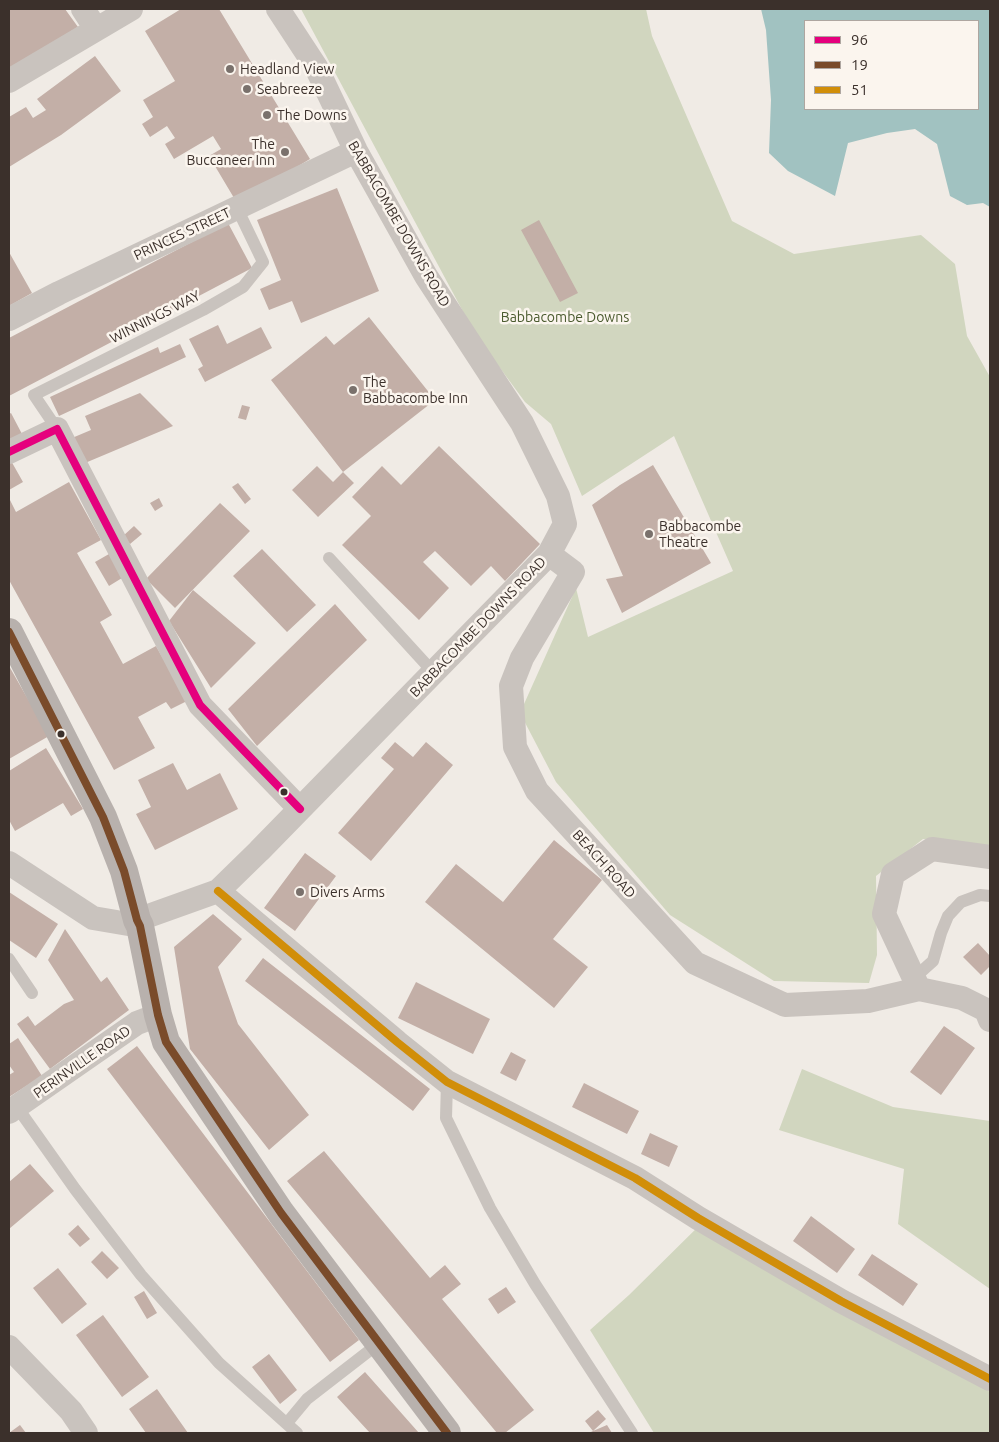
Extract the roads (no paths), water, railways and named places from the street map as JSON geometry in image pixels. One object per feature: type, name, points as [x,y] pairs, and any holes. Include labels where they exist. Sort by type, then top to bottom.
[{"type":"main road","points":[[10,636],[103,817],[124,871],[166,1042],[281,1213],[447,1433]]},
{"type":"street","points":[[83,9],[96,29]]},
{"type":"street","points":[[9,81],[131,9]]},
{"type":"street","name":"BABBACOMBE DOWNS ROAD","points":[[138,923],[218,891],[260,851],[549,554],[565,524],[558,496],[522,423],[426,276],[356,151],[316,67],[278,9]]},
{"type":"street","name":"PRINCES STREET","points":[[9,319],[59,292],[356,151]]},
{"type":"street","points":[[9,452],[56,429],[200,705],[300,809]]},
{"type":"street","name":"BEACH ROAD","points":[[549,554],[573,572],[522,658],[510,686],[515,748],[537,791],[695,963],[785,1005],[868,1001],[917,983],[962,998],[986,1010],[990,1020]]},
{"type":"street","points":[[917,983],[884,914],[893,874],[932,849],[990,857]]},
{"type":"street","points":[[9,863],[93,918],[138,923]]},
{"type":"street","points":[[218,891],[447,1082],[635,1178],[698,1218],[833,1296],[990,1379]]},
{"type":"street","name":"PERINVILLE ROAD","points":[[13,1110],[137,1023],[158,1015]]},
{"type":"street","points":[[9,1347],[71,1411],[86,1433]]},
{"type":"lane","name":"WINNINGS WAY","points":[[56,429],[34,395],[203,310],[243,287],[263,262],[237,208]]},
{"type":"lane","points":[[329,558],[434,673]]},
{"type":"lane","points":[[917,983],[933,961],[948,916],[961,902],[980,895],[990,896]]},
{"type":"lane","points":[[9,959],[32,993]]},
{"type":"lane","points":[[447,1082],[446,1118],[490,1208],[535,1284],[632,1433]]},
{"type":"lane","points":[[13,1110],[140,1275],[219,1363],[297,1433]]},
{"type":"lane","points":[[287,1423],[307,1399],[378,1344]]},
{"type":"water","points":[[761,9],[990,9],[990,207],[983,203],[967,205],[950,196],[937,144],[915,129],[887,133],[848,143],[835,196],[788,171],[769,153],[771,100],[766,30]]},
{"type":"place","name":"Headland View","points":[[230,69]]},
{"type":"place","name":"Seabreeze","points":[[247,89]]},
{"type":"place","name":"The Downs","points":[[267,115]]},
{"type":"place","name":"The Buccaneer Inn","points":[[285,152]]},
{"type":"place","name":"The Babbacombe Inn","points":[[353,390]]},
{"type":"place","name":"Babbacombe Theatre","points":[[649,534]]},
{"type":"place","name":"Divers Arms","points":[[300,892]]},
{"type":"park label","name":"Babbacombe Downs","points":[[565,317]]}]
